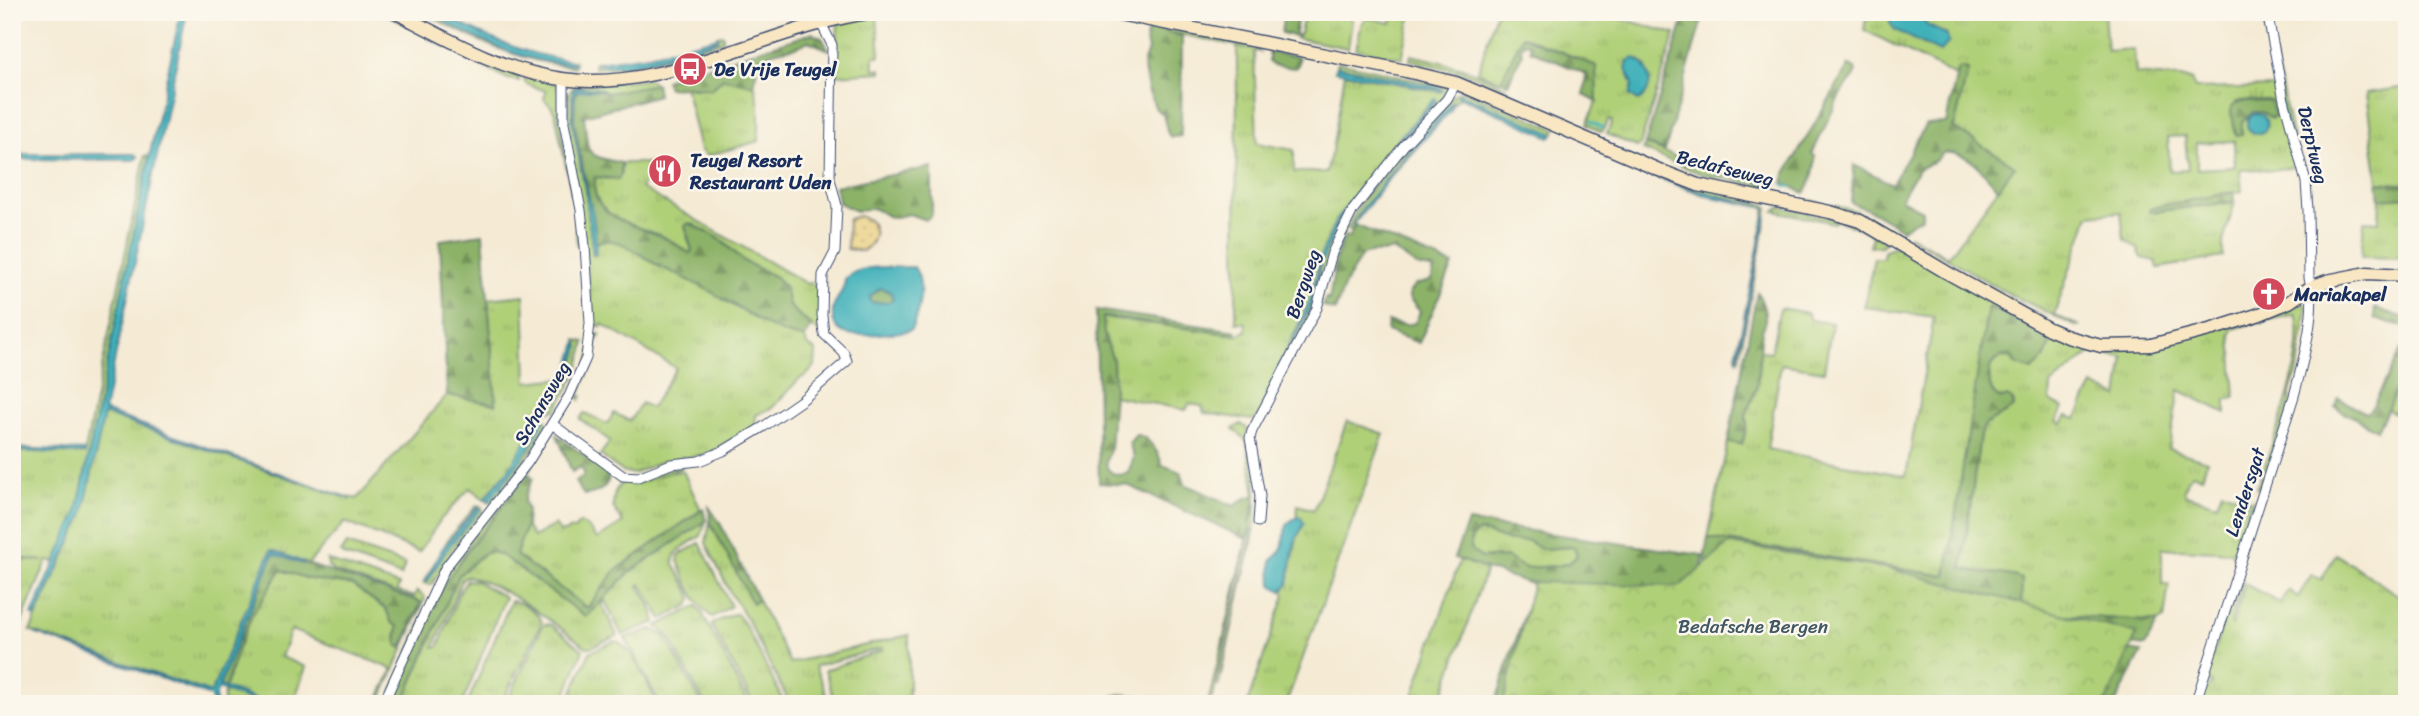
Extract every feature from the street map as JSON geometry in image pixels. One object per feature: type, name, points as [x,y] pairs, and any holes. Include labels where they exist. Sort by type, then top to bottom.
[{"type":"street","points":[[395,12],[489,60],[564,80],[609,80],[650,75],[821,23],[874,12]]},
{"type":"street","name":"Bedafseweg","points":[[1109,12],[1456,83],[1698,185],[1830,212],[1860,221],[2038,323],[2088,343],[2128,347],[2172,340],[2260,314],[2289,302],[2311,287],[2353,275],[2407,275]]},
{"type":"street","name":"Derptweg","points":[[2267,12],[2284,100],[2306,182],[2311,287]]},
{"type":"street","points":[[552,424],[615,471],[632,478],[671,464],[711,457],[763,427],[802,400],[847,361],[844,353],[824,334],[822,315],[823,275],[835,252],[837,206],[830,179],[832,45],[821,23]]},
{"type":"street","name":"Schansweg","points":[[383,704],[445,568],[502,498],[552,424],[581,373],[588,348],[590,323],[581,210],[564,123],[564,80]]},
{"type":"street","name":"Bergweg","points":[[1258,522],[1260,496],[1250,438],[1317,309],[1339,236],[1360,201],[1405,145],[1447,99],[1456,83]]},
{"type":"street","name":"Lendersgat","points":[[2195,704],[2294,396],[2307,332],[2311,287]]},
{"type":"green space","points":[[382,12],[518,75],[519,81],[508,79],[458,54]]},
{"type":"green space","points":[[422,12],[429,12],[524,56],[562,64],[575,61],[574,67],[552,64],[513,54]]},
{"type":"green space","points":[[1284,12],[1299,12],[1296,36],[1281,33]]},
{"type":"green space","points":[[1305,12],[1345,12],[1352,20],[1348,48],[1296,38],[1300,33]]},
{"type":"green space","points":[[1393,12],[1412,12],[1402,58],[1356,49],[1362,22],[1368,18],[1391,23]]},
{"type":"green space","points":[[1496,12],[1598,12],[1675,34],[1640,145],[1637,147],[1607,134],[1612,121],[1608,120],[1602,132],[1587,125],[1597,100],[1595,66],[1523,36],[1501,81],[1478,72]],"holes":[[[1638,59],[1647,67],[1631,91],[1633,84],[1628,73]]]},
{"type":"green space","points":[[1686,12],[1704,12],[1665,151],[1645,144]]},
{"type":"green space","points":[[1867,12],[1891,12],[1890,19],[1904,33],[1928,47],[1946,34],[1928,26],[1917,12],[2104,12],[2107,51],[2134,49],[2136,74],[2191,79],[2195,89],[2276,87],[2266,20],[2299,166],[2267,171],[2240,170],[2242,191],[2150,208],[2151,212],[2235,202],[2223,242],[2223,257],[2158,268],[2156,261],[2142,258],[2138,249],[2124,239],[2121,212],[2089,215],[2054,315],[2079,326],[2077,327],[2000,289],[1908,235],[1948,257],[2014,167],[1954,128],[1958,68],[1956,76],[1864,30]],"holes":[[[2250,100],[2270,117],[2262,112],[2253,112],[2242,122],[2242,129],[2236,102]],[[2185,136],[2188,170],[2170,171],[2168,137]],[[2234,141],[2235,167],[2197,169],[2197,143]]]},
{"type":"green space","points":[[877,16],[880,56],[874,56],[874,69],[881,69],[881,72],[835,75],[838,23]]},
{"type":"green space","points":[[1135,22],[1255,45],[1260,52],[1254,51],[1257,143],[1294,150],[1294,172],[1326,172],[1345,73],[1440,92],[1442,90],[1336,66],[1337,62],[1447,86],[1447,93],[1352,209],[1318,299],[1257,417],[1253,420],[1204,413],[1202,406],[1189,404],[1186,410],[1114,396],[1113,361],[1104,334],[1103,317],[1237,335],[1246,331],[1246,323],[1236,322],[1237,47],[1252,49],[1135,25]],"holes":[[[1435,99],[1382,161],[1339,220],[1320,267],[1312,304],[1305,313],[1313,294],[1321,255],[1336,220],[1384,155]]]},
{"type":"green space","points":[[1148,28],[1182,36],[1181,136],[1171,137],[1168,134],[1163,114],[1156,109],[1148,89],[1143,64],[1148,50]]},
{"type":"green space","points":[[812,33],[822,38],[829,50],[808,41],[768,54],[762,59],[751,85],[723,78],[710,90],[695,87],[668,88],[665,80]]},
{"type":"green space","points":[[723,35],[723,41],[660,59],[627,66],[594,68],[595,62],[598,62],[597,64],[654,58],[718,40],[717,36]]},
{"type":"green space","points":[[1522,36],[1596,66],[1597,102],[1584,95],[1586,74],[1530,50],[1531,45],[1524,42],[1520,50],[1523,52],[1508,84],[1501,81]]},
{"type":"green space","points":[[723,46],[723,49],[655,69],[654,66]]},
{"type":"green space","points":[[1269,52],[1299,57],[1298,65],[1295,68],[1272,65],[1269,62]]},
{"type":"green space","points":[[1411,55],[1477,73],[1510,91],[1462,72],[1410,60]]},
{"type":"green space","points":[[1849,65],[1856,70],[1855,76],[1841,93],[1812,154],[1815,156],[1813,175],[1805,193],[1802,192],[1783,183],[1785,175]]},
{"type":"green space","points":[[1958,68],[1968,70],[1954,128],[2015,166],[1998,189],[1981,169],[1968,159],[1961,155],[1943,153],[1935,161],[1918,169],[1901,199],[1922,210],[1922,217],[1902,229],[1851,203],[1854,165],[1892,184],[1926,124],[1946,123]]},
{"type":"green space","points":[[527,77],[554,83],[559,91],[562,134],[581,243],[577,245],[574,205],[555,113],[544,99],[546,91],[526,84],[524,80]]},
{"type":"green space","points":[[649,79],[656,84],[608,93],[601,89],[577,87],[572,96],[572,121],[586,195],[593,255],[596,254],[595,243],[604,240],[620,243],[767,325],[805,338],[807,345],[816,351],[815,366],[772,408],[756,415],[755,427],[708,454],[663,461],[633,474],[623,472],[600,455],[610,441],[580,419],[584,413],[607,424],[614,413],[630,421],[641,403],[651,408],[676,368],[602,324],[601,327],[594,324],[567,120],[568,94],[575,85]]},
{"type":"green space","points":[[719,79],[751,85],[754,83],[759,105],[759,141],[707,156],[700,150],[685,86],[697,89],[715,86]]},
{"type":"green space","points":[[656,84],[658,95],[584,116],[586,138],[593,155],[621,163],[621,175],[618,179],[595,177],[598,200],[613,216],[665,238],[689,253],[692,251],[685,226],[689,223],[717,237],[745,262],[776,277],[785,287],[789,306],[811,326],[805,338],[772,328],[620,243],[595,243],[574,121],[575,93],[591,90],[608,93]]},
{"type":"green space","points":[[2407,87],[2407,185],[2378,182],[2366,93]]},
{"type":"green space","points":[[1463,90],[1556,129],[1553,134],[1549,133],[1458,93],[1460,97],[1452,102],[1362,209],[1353,231],[1348,229],[1364,198],[1453,95]]},
{"type":"green space","points":[[2241,101],[2271,101],[2275,116],[2272,118],[2262,112],[2253,112],[2242,122],[2242,134],[2236,135],[2231,110],[2233,105]]},
{"type":"green space","points":[[1645,144],[1701,168],[1772,185],[1778,182],[1774,189],[1700,173],[1643,150]]},
{"type":"green space","points":[[145,156],[149,157],[77,513],[56,562],[47,561],[12,645],[12,613],[21,613],[20,609],[12,609],[12,560],[44,561],[12,557],[12,451],[85,451]]},
{"type":"green space","points":[[1625,159],[1766,205],[1768,208],[1739,360],[1737,359],[1766,208],[1687,187],[1643,169],[1639,171],[1625,162],[1621,163]]},
{"type":"green space","points":[[621,163],[655,163],[641,188],[819,289],[822,335],[789,306],[784,286],[776,277],[745,262],[724,242],[693,224],[687,236],[692,251],[689,253],[673,242],[623,221],[604,209],[595,190],[595,177],[608,179],[622,167]]},
{"type":"green space","points":[[932,167],[932,215],[925,220],[909,214],[892,218],[873,208],[856,211],[839,203],[835,186]]},
{"type":"green space","points":[[2378,182],[2407,185],[2407,197],[2380,199]]},
{"type":"green space","points":[[2234,192],[2234,202],[2150,212],[2150,208]]},
{"type":"green space","points":[[2407,197],[2407,258],[2361,257],[2364,221],[2379,222],[2380,199]]},
{"type":"green space","points":[[1810,200],[1853,210],[1898,233],[1894,235],[1809,204]]},
{"type":"green space","points":[[1780,207],[1854,223],[1885,241],[1881,246],[1870,247],[1872,235],[1859,228],[1836,220],[1834,223],[1775,211]]},
{"type":"green space","points":[[1355,225],[1453,265],[1419,343],[1387,331],[1388,322],[1406,325],[1415,323],[1420,312],[1409,298],[1409,293],[1415,285],[1431,281],[1434,270],[1417,266],[1392,250],[1362,255],[1346,282],[1335,311],[1322,306],[1326,298],[1329,301],[1336,259],[1345,236],[1349,238]]},
{"type":"green space","points":[[483,234],[496,404],[447,395],[440,240]]},
{"type":"green space","points":[[1910,241],[2047,319],[2044,320],[1909,245]]},
{"type":"green space","points":[[1896,246],[2097,354],[2091,353],[2051,385],[2050,401],[2063,408],[2057,421],[2062,424],[2067,416],[2076,419],[2093,385],[2118,397],[2124,357],[2106,355],[2108,353],[2248,322],[2251,324],[2233,329],[2231,334],[2235,398],[2226,399],[2226,413],[2179,390],[2169,449],[2207,461],[2202,477],[2193,474],[2187,479],[2184,491],[2186,495],[2217,504],[2222,491],[2250,500],[2234,552],[2253,500],[2256,508],[2248,521],[2241,554],[2162,548],[2162,584],[2169,584],[2164,619],[2158,622],[2021,612],[2001,574],[1962,568],[1980,435],[1984,425],[2014,407],[2014,403],[2007,397],[2002,400],[1994,395],[1989,383],[1990,368],[2000,357],[2044,359],[2052,339],[1989,306],[1946,576],[1708,538],[1728,442],[1742,444],[1747,426],[1746,415],[1757,386],[1758,356],[1760,351],[1771,352],[1780,308],[1807,313],[1811,320],[1832,323],[1824,371],[1781,364],[1767,449],[1906,476],[1934,317],[1864,307],[1874,258],[1883,258],[1884,250]]},
{"type":"green space","points":[[881,288],[891,292],[893,299],[889,302],[872,303],[870,296]]},
{"type":"green space","points":[[1757,292],[1765,315],[1757,386],[1746,415],[1747,426],[1742,444],[1728,442]]},
{"type":"green space","points":[[524,295],[527,382],[565,378],[551,409],[574,365],[577,340],[585,342],[578,371],[556,410],[544,412],[509,469],[485,498],[489,500],[512,472],[545,419],[548,423],[526,460],[493,502],[488,502],[470,488],[441,519],[419,552],[345,522],[308,564],[271,550],[211,693],[30,631],[83,516],[104,414],[326,491],[357,499],[447,395],[496,404],[488,299]]},
{"type":"green space","points":[[2300,302],[2306,305],[2307,309],[2297,375],[2263,487],[2257,488],[2287,400],[2299,331],[2296,314],[2259,322],[2261,318]]},
{"type":"green space","points":[[1988,306],[2052,338],[2044,359],[2032,370],[2015,364],[2005,356],[1999,358],[1990,368],[1989,382],[1992,391],[2002,399],[2007,397],[2012,400],[2014,407],[1985,425],[1980,435],[1962,568],[2022,579],[2021,612],[2158,622],[2145,646],[2122,643],[2120,649],[2142,652],[2116,702],[2112,704],[1816,704],[1706,566],[1708,538],[1946,576]]},
{"type":"green space","points":[[2375,308],[2407,319],[2407,328],[2374,318]]},
{"type":"green space","points":[[1096,310],[1236,331],[1237,335],[1103,317],[1104,334],[1113,361],[1114,391],[1110,449],[1106,462],[1112,473],[1128,473],[1134,457],[1129,443],[1136,435],[1152,446],[1162,465],[1181,472],[1184,484],[1234,506],[1256,495],[1247,539],[1127,485],[1099,483]]},
{"type":"green space","points":[[600,334],[579,396],[582,396],[580,400],[575,394],[589,362],[593,336]]},
{"type":"green space","points":[[2407,340],[2407,369],[2377,430],[2335,407],[2338,398],[2366,413],[2371,409]]},
{"type":"green space","points":[[2407,369],[2407,419],[2387,409]]},
{"type":"green space","points":[[1347,421],[1384,434],[1286,704],[1247,704],[1285,595],[1283,590],[1291,568],[1301,517],[1297,518],[1298,505],[1314,510]]},
{"type":"green space","points":[[1241,424],[1247,428],[1256,478],[1256,501],[1247,444],[1233,429]]},
{"type":"green space","points":[[557,435],[610,475],[601,490],[584,495],[575,482],[583,477],[584,472],[580,467],[572,472]]},
{"type":"green space","points":[[531,463],[534,463],[508,501],[468,548],[443,588],[392,704],[387,704],[426,612],[444,578],[463,548]]},
{"type":"green space","points":[[681,465],[682,468],[657,476],[683,471],[701,510],[617,570],[587,608],[516,555],[526,526],[533,537],[555,525],[561,533],[573,530],[580,523],[588,527],[597,539],[623,523],[613,507],[615,492],[621,484]]},
{"type":"green space","points":[[528,472],[533,479],[526,493],[526,526],[516,555],[587,608],[616,570],[703,509],[706,521],[630,572],[586,617],[504,557],[493,552],[484,553],[459,575],[408,692],[407,699],[413,699],[414,704],[392,704],[429,614],[444,585]]},
{"type":"green space","points":[[1256,501],[1256,522],[1248,539],[1213,696],[1209,699]]},
{"type":"green space","points":[[477,505],[481,506],[484,512],[457,543],[432,584],[423,583],[450,536]]},
{"type":"green space","points":[[709,507],[720,523],[758,600],[752,603],[710,522]]},
{"type":"green space","points":[[706,521],[701,536],[678,552],[674,558],[692,599],[689,605],[662,619],[641,584],[639,586],[650,604],[656,622],[622,635],[605,601],[602,604],[617,636],[591,647],[586,647],[530,606],[500,589],[468,576],[462,579],[434,647],[438,647],[459,593],[467,580],[476,581],[505,597],[462,704],[414,704],[413,699],[407,699],[459,575],[484,553],[493,552],[504,557],[586,617],[630,572]]},
{"type":"green space","points":[[710,522],[752,602],[758,600],[790,663],[909,635],[909,704],[835,704],[825,670],[883,650],[882,648],[815,666],[830,704],[790,704],[706,543]]},
{"type":"green space","points":[[1468,522],[1703,555],[1702,585],[1549,704],[1495,704],[1534,585],[1454,558]],"holes":[[[1480,531],[1510,541],[1529,541],[1541,549],[1574,547],[1577,556],[1569,563],[1557,566],[1525,568],[1506,557],[1482,558],[1472,551],[1471,539]]]},
{"type":"green space","points":[[1255,528],[1221,674],[1218,686],[1252,536]]},
{"type":"green space","points":[[1480,531],[1510,541],[1529,541],[1541,549],[1575,547],[1577,556],[1569,563],[1557,566],[1525,568],[1497,556],[1482,558],[1472,551],[1471,544],[1471,539]]},
{"type":"green space","points":[[700,543],[731,606],[712,617],[696,599],[678,561],[679,555]]},
{"type":"green space","points":[[347,544],[405,564],[401,576],[343,555],[341,552]]},
{"type":"green space","name":"Bedafsche Bergen","points":[[1729,544],[1891,569],[2137,634],[2105,704],[1503,704],[1533,582],[1680,586]]},
{"type":"green space","points":[[274,553],[421,602],[402,648],[396,641],[398,627],[391,622],[386,609],[352,585],[309,579],[281,570],[252,615],[225,688],[219,686]]},
{"type":"green space","points":[[2336,554],[2407,601],[2407,704],[2197,704],[2202,688],[2211,686],[2212,682],[2204,681],[2237,581],[2243,581],[2230,623],[2232,626],[2245,584],[2280,603],[2288,590],[2298,597],[2312,574],[2321,580]]},
{"type":"green space","points":[[327,560],[399,585],[397,591],[414,597],[417,591],[424,596],[379,704],[376,704],[393,669],[291,630],[281,657],[306,667],[295,698],[298,704],[268,704],[225,688],[252,615],[281,570],[310,579],[352,585],[389,612],[389,616],[398,626],[396,635],[402,647],[421,602],[333,571]]},
{"type":"green space","points":[[1460,560],[1486,569],[1440,704],[1410,704]]},
{"type":"green space","points":[[511,601],[529,608],[542,622],[501,704],[467,704]]},
{"type":"green space","points":[[697,606],[749,704],[705,704],[669,637],[657,626]]},
{"type":"green space","points":[[737,614],[745,625],[785,704],[753,704],[712,626],[713,623]]},
{"type":"green space","points":[[545,624],[551,625],[583,650],[562,704],[506,704],[542,627]]},
{"type":"green space","points":[[652,629],[665,636],[702,704],[660,704],[625,638]]},
{"type":"green space","points":[[615,641],[634,658],[657,704],[567,704],[590,652]]},
{"type":"green space","points":[[224,691],[260,704],[223,704]]},
{"type":"green space","points":[[1120,694],[1169,699],[1169,704],[1109,704],[1113,696]]},
{"type":"sand","points":[[859,216],[869,220],[874,229],[872,241],[863,251],[847,249],[848,219]]},
{"type":"water","points":[[181,12],[187,12],[104,411],[351,499],[104,414],[83,516],[35,617],[32,615],[77,513]]},
{"type":"water","points":[[429,12],[437,12],[503,43],[536,54],[572,61],[573,64],[555,63],[517,54],[480,39]]},
{"type":"water","points":[[1891,12],[1917,12],[1928,26],[1946,34],[1949,42],[1940,52],[1895,30],[1890,23]]},
{"type":"water","points":[[718,37],[714,41],[671,55],[640,62],[625,65],[597,64],[649,55]]},
{"type":"water","points":[[1634,58],[1645,66],[1650,78],[1648,91],[1638,101],[1630,95],[1633,84],[1626,69],[1628,62]]},
{"type":"water","points":[[1336,66],[1441,88],[1442,91],[1335,71]]},
{"type":"water","points":[[577,87],[601,89],[576,91],[573,110],[578,151],[593,215],[595,255],[572,121],[573,90]]},
{"type":"water","points":[[1458,93],[1553,134],[1550,137],[1458,96]]},
{"type":"water","points":[[1435,98],[1436,101],[1382,161],[1339,220],[1320,267],[1312,304],[1270,385],[1309,303],[1321,255],[1336,220],[1384,155]]},
{"type":"water","points":[[1454,101],[1451,110],[1391,176],[1352,227],[1362,209],[1389,175]]},
{"type":"water","points":[[2280,102],[2296,165],[2295,167],[2277,103]]},
{"type":"water","points":[[2257,114],[2264,117],[2267,124],[2264,131],[2257,134],[2250,131],[2247,124],[2250,117]]},
{"type":"water","points":[[12,154],[134,154],[138,157],[134,160],[12,159]]},
{"type":"water","points":[[1676,156],[1703,166],[1772,182],[1774,185],[1701,168],[1679,160]]},
{"type":"water","points":[[1641,169],[1687,187],[1766,208],[1707,196],[1640,171]]},
{"type":"water","points":[[1765,215],[1766,217],[1737,359],[1736,356]]},
{"type":"water","points":[[914,267],[920,281],[920,289],[919,307],[911,330],[855,335],[836,327],[833,310],[845,279],[851,274],[867,268]],"holes":[[[881,288],[891,292],[893,299],[889,302],[870,301],[870,296]]]},
{"type":"water","points":[[577,342],[579,347],[568,379],[550,410],[549,407],[569,369]]},
{"type":"water","points":[[540,418],[544,419],[533,441],[489,501],[485,498],[509,469]]},
{"type":"water","points":[[12,448],[85,451],[85,454],[12,451]]},
{"type":"water","points":[[478,507],[481,509],[447,549],[428,581],[425,581],[442,549]]},
{"type":"water","points":[[1301,517],[1304,524],[1295,542],[1288,584],[1282,591],[1272,585],[1271,561],[1281,550],[1288,524]]},
{"type":"water","points":[[271,550],[303,564],[273,554],[219,686],[268,704],[260,704],[218,689],[215,697],[217,704],[213,704],[210,696],[34,633],[211,693]]},
{"type":"waterway","points":[[1591,122],[1602,127]]},
{"type":"waterway","points":[[1784,185],[1792,187]]},
{"type":"place","name":"De Vrije Teugel","points":[[690,69]]},
{"type":"place","name":"Teugel Resort Restaurant Uden","points":[[665,171]]},
{"type":"place","name":"Mariakapel","points":[[2269,294]]}]
